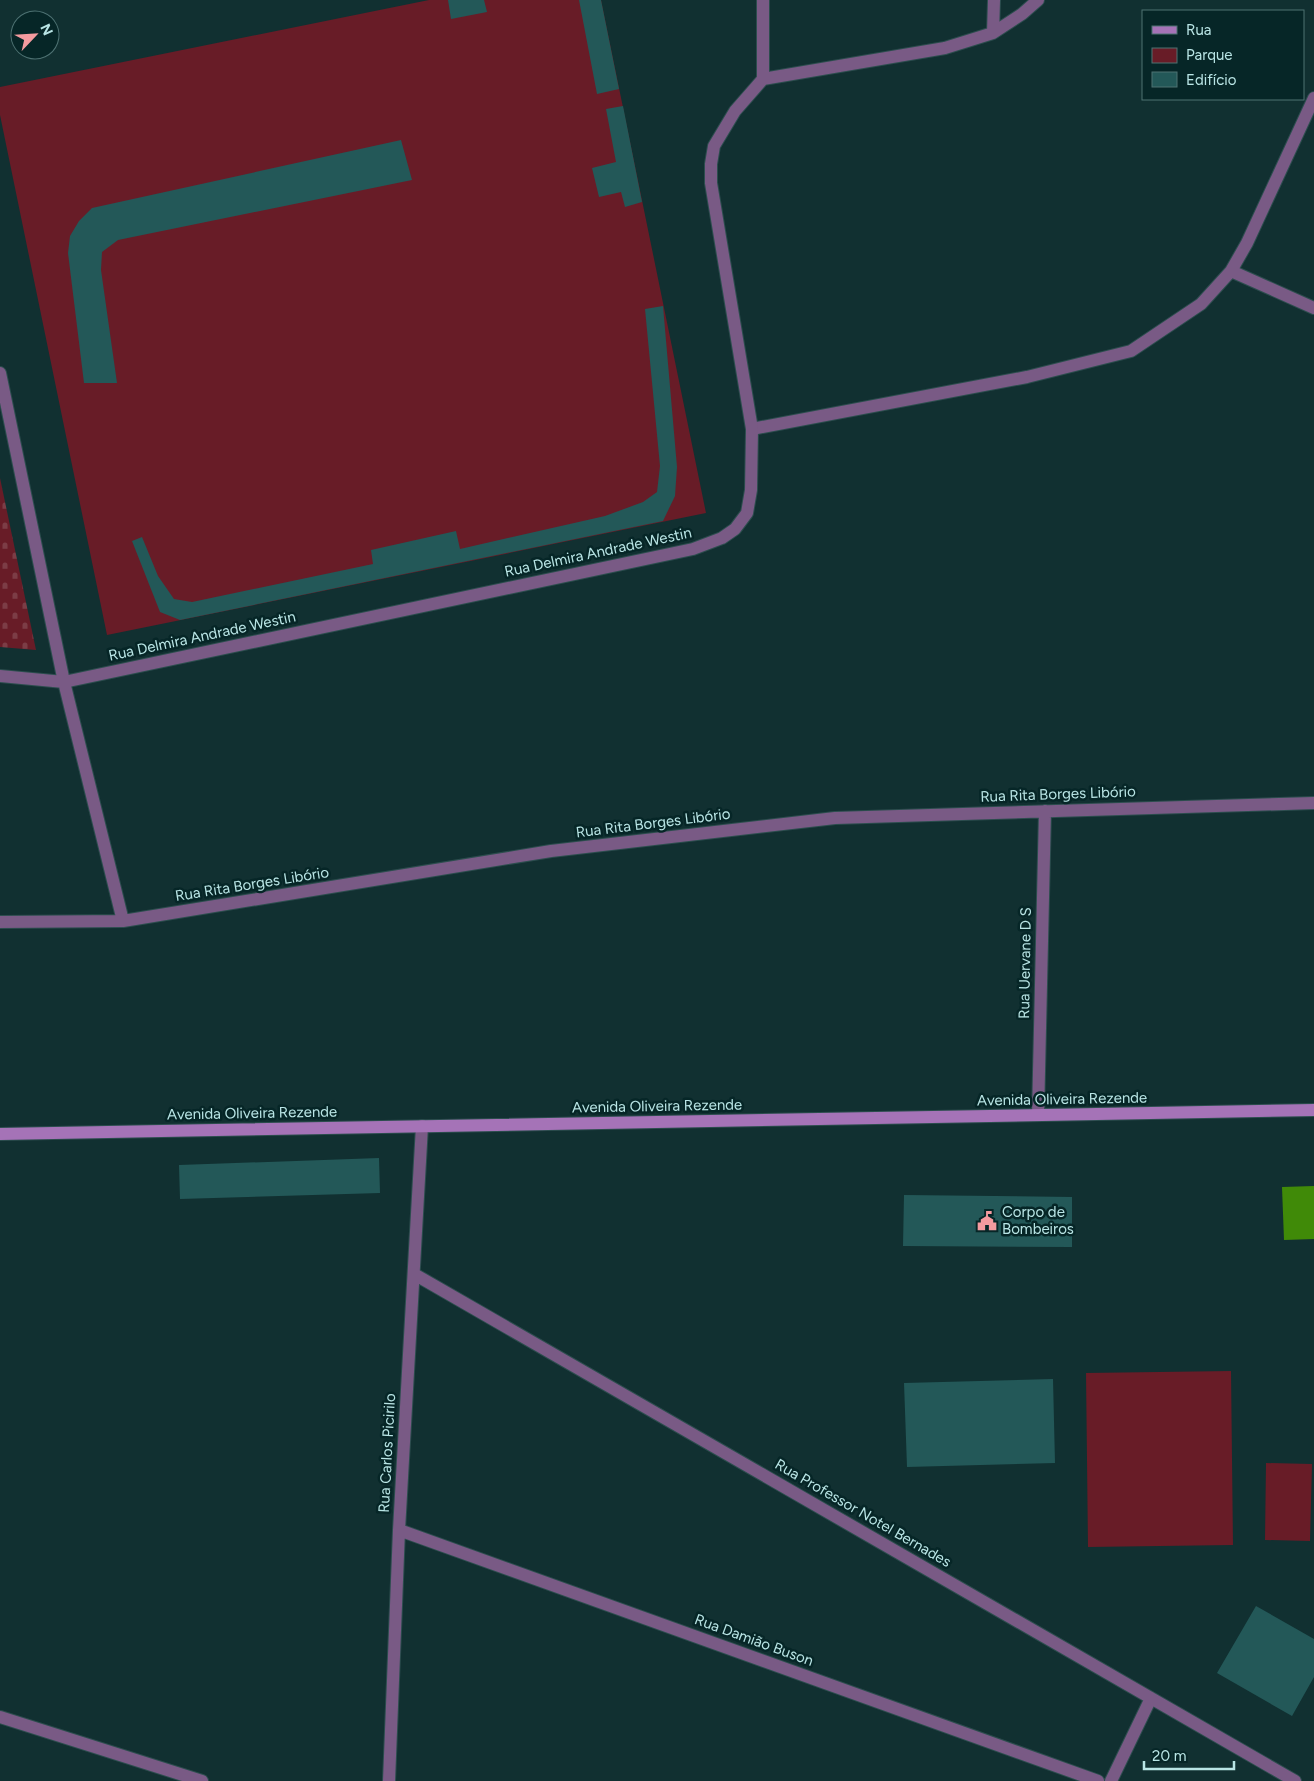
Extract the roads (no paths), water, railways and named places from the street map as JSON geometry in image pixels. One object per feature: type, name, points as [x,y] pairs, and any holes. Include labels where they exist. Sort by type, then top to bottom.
[{"type":"main road","name":"Avenida Oliveira Rezende","points":[[0,1134],[1314,1110]]},
{"type":"street","points":[[763,0],[763,79],[945,48],[993,33],[1022,14],[1038,0]]},
{"type":"street","points":[[993,33],[994,0]]},
{"type":"street","name":"Rua Delmira Andrade Westin","points":[[0,676],[64,682],[693,549],[722,538],[735,529],[747,513],[751,490],[752,429],[711,183],[711,164],[714,146],[735,111],[763,79]]},
{"type":"street","points":[[752,429],[1027,377],[1131,351],[1201,304],[1231,271],[1247,243],[1314,98]]},
{"type":"street","points":[[1231,271],[1314,308]]},
{"type":"street","points":[[0,373],[64,682],[123,921]]},
{"type":"street","name":"Rua Rita Borges Libório","points":[[0,922],[123,921],[552,851],[835,818],[1314,803]]},
{"type":"street","name":"Rua Uervane D S","points":[[1038,1115],[1045,811]]},
{"type":"street","name":"Rua Carlos Picirilo","points":[[389,1781],[399,1530],[422,1126]]},
{"type":"street","name":"Rua Professor Notel Bernades","points":[[414,1274],[1294,1781]]},
{"type":"street","name":"Rua Damião Buson","points":[[399,1530],[1098,1781]]},
{"type":"street","points":[[1111,1781],[1150,1698]]},
{"type":"street","points":[[0,1717],[202,1781]]},
{"type":"place","name":"Corpo de Bombeiros","points":[[987,1221]]}]
